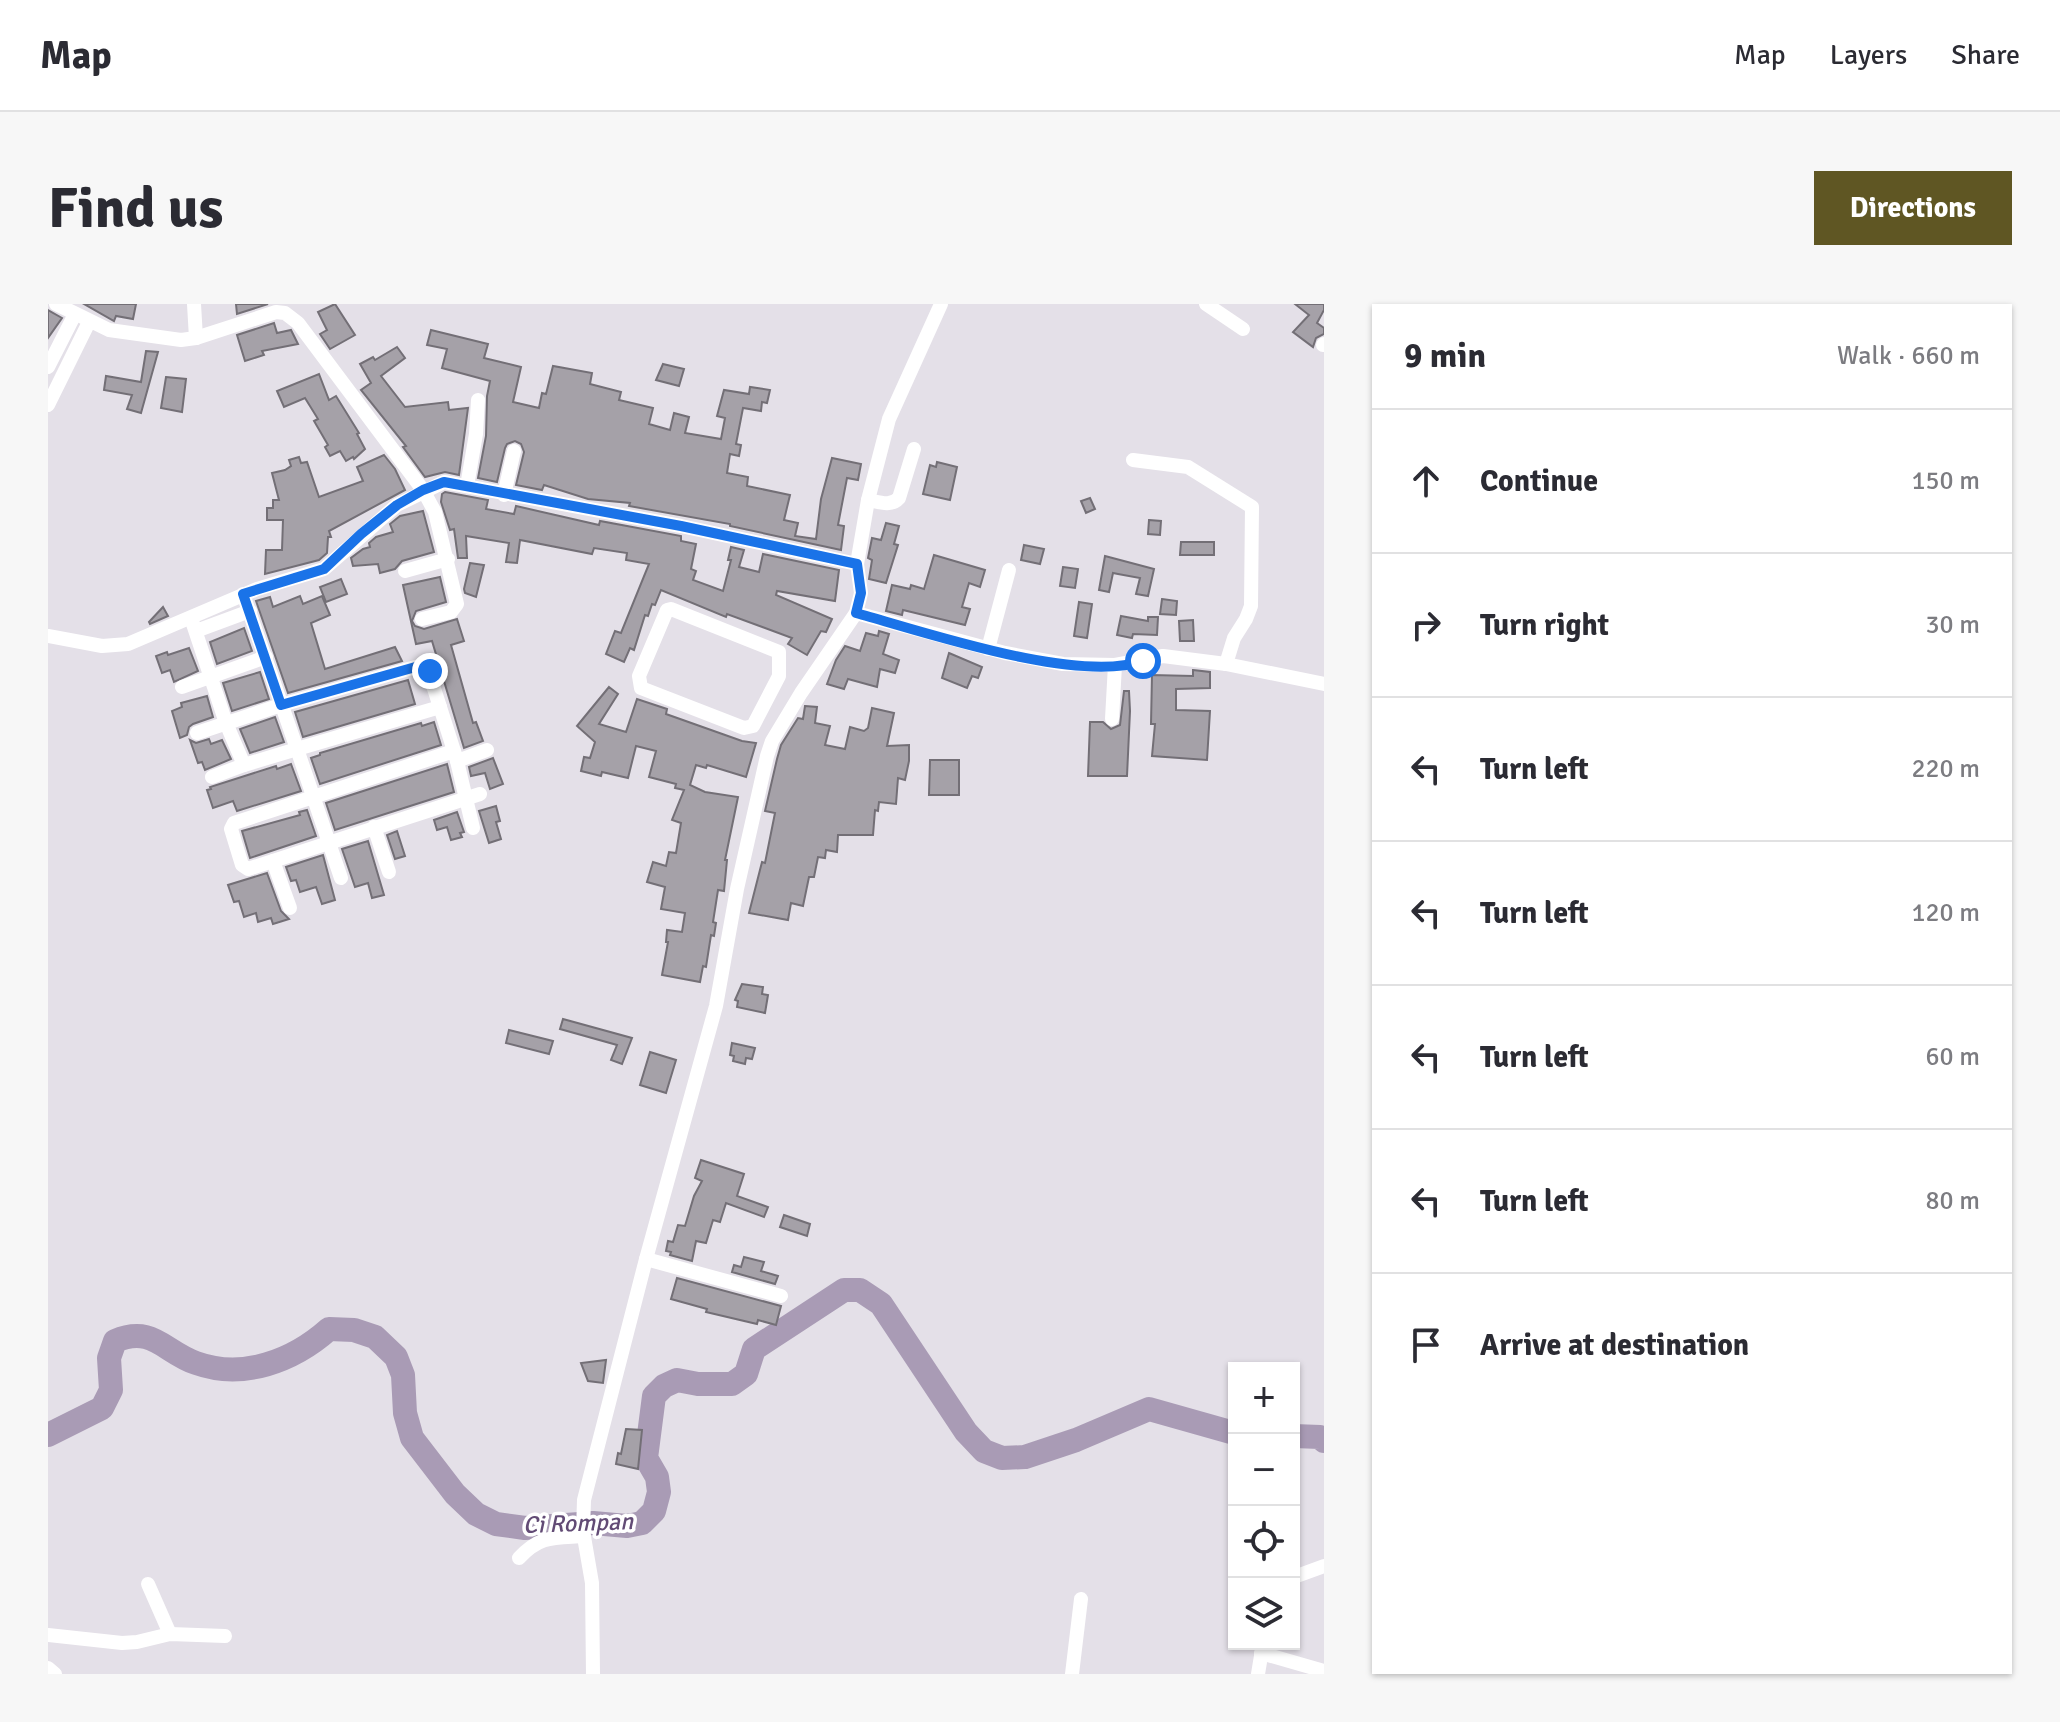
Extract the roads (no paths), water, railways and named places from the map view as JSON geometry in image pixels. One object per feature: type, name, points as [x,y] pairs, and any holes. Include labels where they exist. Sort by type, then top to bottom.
[{"type":"street","points":[[56,304],[89,322],[119,333],[181,340],[276,312],[285,313],[298,323],[423,490],[435,512],[448,559],[456,608],[422,619]]},
{"type":"street","points":[[194,304],[196,338]]},
{"type":"street","points":[[593,1674],[591,1576],[584,1529],[584,1500],[716,1006],[737,889],[767,756],[772,741],[801,693],[856,613],[861,593],[857,564],[868,500],[889,419],[941,304]]},
{"type":"street","points":[[1206,304],[1243,329]]},
{"type":"street","points":[[48,405],[52,372],[75,314]]},
{"type":"street","points":[[52,372],[89,322]]},
{"type":"street","points":[[467,486],[478,400]]},
{"type":"street","points":[[868,500],[895,503],[914,449]]},
{"type":"street","points":[[504,495],[514,451]]},
{"type":"street","points":[[1133,460],[1188,467],[1252,507],[1251,606],[1234,638],[1226,664]]},
{"type":"street","points":[[194,624],[243,594],[324,569],[397,505],[444,482],[681,526],[857,564]]},
{"type":"street","points":[[405,571],[448,559]]},
{"type":"street","points":[[988,649],[1009,570]]},
{"type":"street","points":[[243,594],[341,878]]},
{"type":"street","points":[[671,609],[779,652],[779,676],[757,723],[748,728],[641,688],[639,681],[667,610],[671,609]]},
{"type":"street","points":[[48,636],[118,646],[250,611]]},
{"type":"street","points":[[856,613],[988,649],[1063,664],[1115,665],[1163,656],[1226,664],[1324,684]]},
{"type":"street","points":[[194,624],[226,723],[244,765]]},
{"type":"street","points":[[182,687],[266,657]]},
{"type":"street","points":[[1112,719],[1115,665]]},
{"type":"street","points":[[197,733],[281,705],[423,666],[430,671],[456,756],[472,796],[473,828]]},
{"type":"street","points":[[779,676],[801,693]]},
{"type":"street","points":[[212,777],[440,707]]},
{"type":"street","points":[[472,796],[248,869],[244,868],[232,826],[312,797],[487,750]]},
{"type":"street","points":[[374,827],[389,872]]},
{"type":"street","points":[[273,861],[290,908]]},
{"type":"street","points":[[646,1259],[781,1296]]},
{"type":"street","points":[[519,1558],[531,1545],[541,1540],[584,1529]]},
{"type":"street","points":[[1300,1575],[1324,1566]]},
{"type":"street","points":[[148,1584],[170,1634]]},
{"type":"street","points":[[1072,1674],[1081,1599]]},
{"type":"street","points":[[48,1635],[122,1643],[170,1634],[225,1636]]},
{"type":"street","points":[[1258,1674],[1262,1650]]},
{"type":"street","points":[[1267,1650],[1324,1671]]},
{"type":"street","points":[[48,1668],[55,1674]]},
{"type":"waterway","name":"Ci Rompan","points":[[48,1435],[102,1408],[111,1390],[109,1358],[115,1341],[139,1336],[149,1338],[196,1363],[232,1369],[249,1368],[283,1358],[329,1329],[354,1330],[375,1337],[396,1357],[403,1375],[405,1413],[412,1438],[455,1494],[476,1514],[496,1524],[525,1528],[593,1523],[627,1526],[642,1523],[654,1511],[659,1492],[657,1477],[646,1458],[654,1396],[664,1386],[677,1380],[698,1384],[732,1384],[746,1374],[754,1349],[844,1290],[860,1290],[881,1304],[966,1432],[984,1451],[1002,1458],[1025,1457],[1076,1440],[1149,1409],[1228,1431]]},
{"type":"waterway","name":"Ci Rompan","points":[[1300,1436],[1320,1437],[1324,1441]]}]
